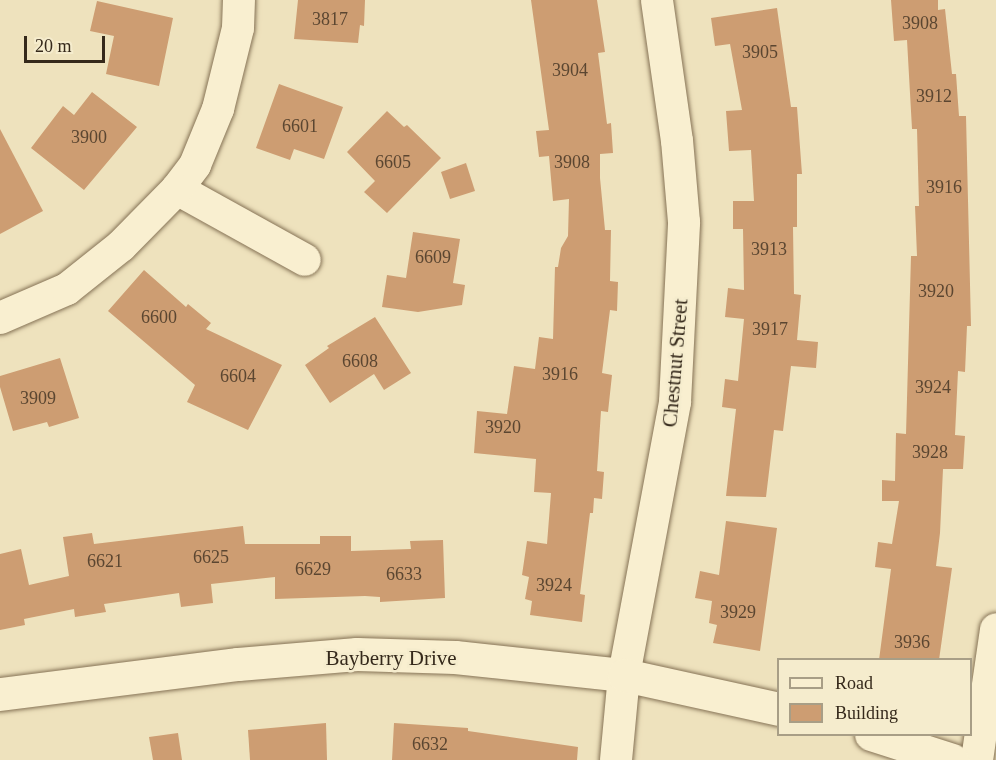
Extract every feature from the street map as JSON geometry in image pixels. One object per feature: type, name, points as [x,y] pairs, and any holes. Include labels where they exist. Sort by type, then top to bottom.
[{"type":"street","points":[[0,318],[67,289],[121,246],[177,189],[195,165],[218,109],[238,28],[239,0]]},
{"type":"street","name":"Chestnut Street","points":[[616,760],[624,675],[675,402],[684,222],[677,141],[657,0]]},
{"type":"street","points":[[177,189],[305,260]]},
{"type":"street","points":[[977,760],[996,630]]},
{"type":"street","name":"Bayberry Drive","points":[[0,694],[238,664],[357,654],[455,657],[624,675],[777,709]]},
{"type":"street","points":[[874,736],[952,760]]},
{"type":"building","points":[[298,0],[365,0],[364,26],[360,25],[358,43],[294,39]]},
{"type":"building","points":[[531,0],[597,0],[605,52],[598,53],[607,124],[611,123],[613,153],[600,154],[600,178],[605,230],[611,230],[610,281],[618,282],[617,311],[610,310],[602,373],[612,375],[608,412],[601,411],[597,471],[604,472],[602,499],[594,498],[593,513],[590,513],[580,594],[585,595],[582,622],[530,615],[532,601],[525,599],[529,577],[522,575],[527,541],[547,544],[551,493],[534,492],[536,459],[474,453],[477,411],[507,414],[514,366],[535,369],[539,337],[553,339],[555,267],[558,267],[561,248],[568,236],[569,199],[553,201],[549,156],[539,157],[536,131],[549,130]]},
{"type":"building","points":[[891,0],[938,0],[938,10],[945,9],[952,74],[956,74],[959,116],[966,116],[971,326],[967,326],[965,372],[958,371],[955,435],[965,436],[963,469],[943,469],[936,566],[952,568],[939,658],[879,658],[891,569],[875,567],[878,542],[892,544],[899,501],[882,501],[882,480],[895,481],[896,433],[906,434],[911,256],[917,256],[915,206],[919,206],[917,129],[912,129],[907,40],[894,41]]},
{"type":"building","points":[[97,1],[173,18],[159,86],[106,74],[114,36],[90,31]]},
{"type":"building","points":[[777,8],[791,107],[797,107],[802,174],[797,174],[797,227],[793,227],[794,294],[801,295],[797,340],[818,342],[816,368],[791,366],[783,431],[774,430],[766,497],[726,496],[736,409],[722,407],[725,379],[738,381],[744,319],[725,317],[728,288],[744,290],[743,229],[733,229],[733,201],[754,201],[751,150],[729,151],[726,111],[742,110],[730,44],[715,46],[711,18]]},
{"type":"building","points":[[279,84],[343,107],[324,159],[294,149],[290,160],[256,148]]},
{"type":"building","points":[[92,92],[137,127],[84,190],[31,148],[63,106],[74,115]]},
{"type":"building","points":[[387,111],[404,127],[407,125],[441,158],[387,213],[364,192],[375,181],[347,152]]},
{"type":"building","points":[[0,129],[43,211],[0,234]]},
{"type":"building","points":[[466,163],[475,191],[450,199],[441,172]]},
{"type":"building","points":[[413,232],[460,239],[453,283],[465,285],[462,305],[418,312],[382,307],[387,275],[406,278]]},
{"type":"building","points":[[144,270],[186,307],[188,304],[211,323],[206,329],[282,365],[248,430],[187,402],[195,385],[108,311]]},
{"type":"building","points":[[375,317],[411,373],[384,390],[374,374],[330,403],[305,365],[329,348],[327,346]]},
{"type":"building","points":[[60,358],[79,418],[49,427],[47,422],[13,431],[0,387],[0,376]]},
{"type":"building","points":[[726,521],[777,528],[760,651],[713,643],[717,625],[709,623],[712,601],[695,598],[700,571],[719,575]]},
{"type":"building","points":[[243,526],[245,544],[320,544],[320,536],[351,536],[351,551],[411,549],[410,541],[443,540],[445,598],[380,602],[380,597],[365,596],[275,599],[275,577],[211,584],[213,603],[181,607],[179,593],[104,604],[106,612],[75,617],[74,609],[24,619],[25,625],[0,630],[0,554],[21,549],[29,585],[69,576],[63,537],[92,533],[94,544]]},
{"type":"building","points":[[326,723],[327,760],[250,760],[248,730]]},
{"type":"building","points":[[394,723],[468,728],[468,731],[578,747],[577,760],[392,760]]},
{"type":"building","points":[[178,733],[182,760],[153,760],[149,737]]}]
